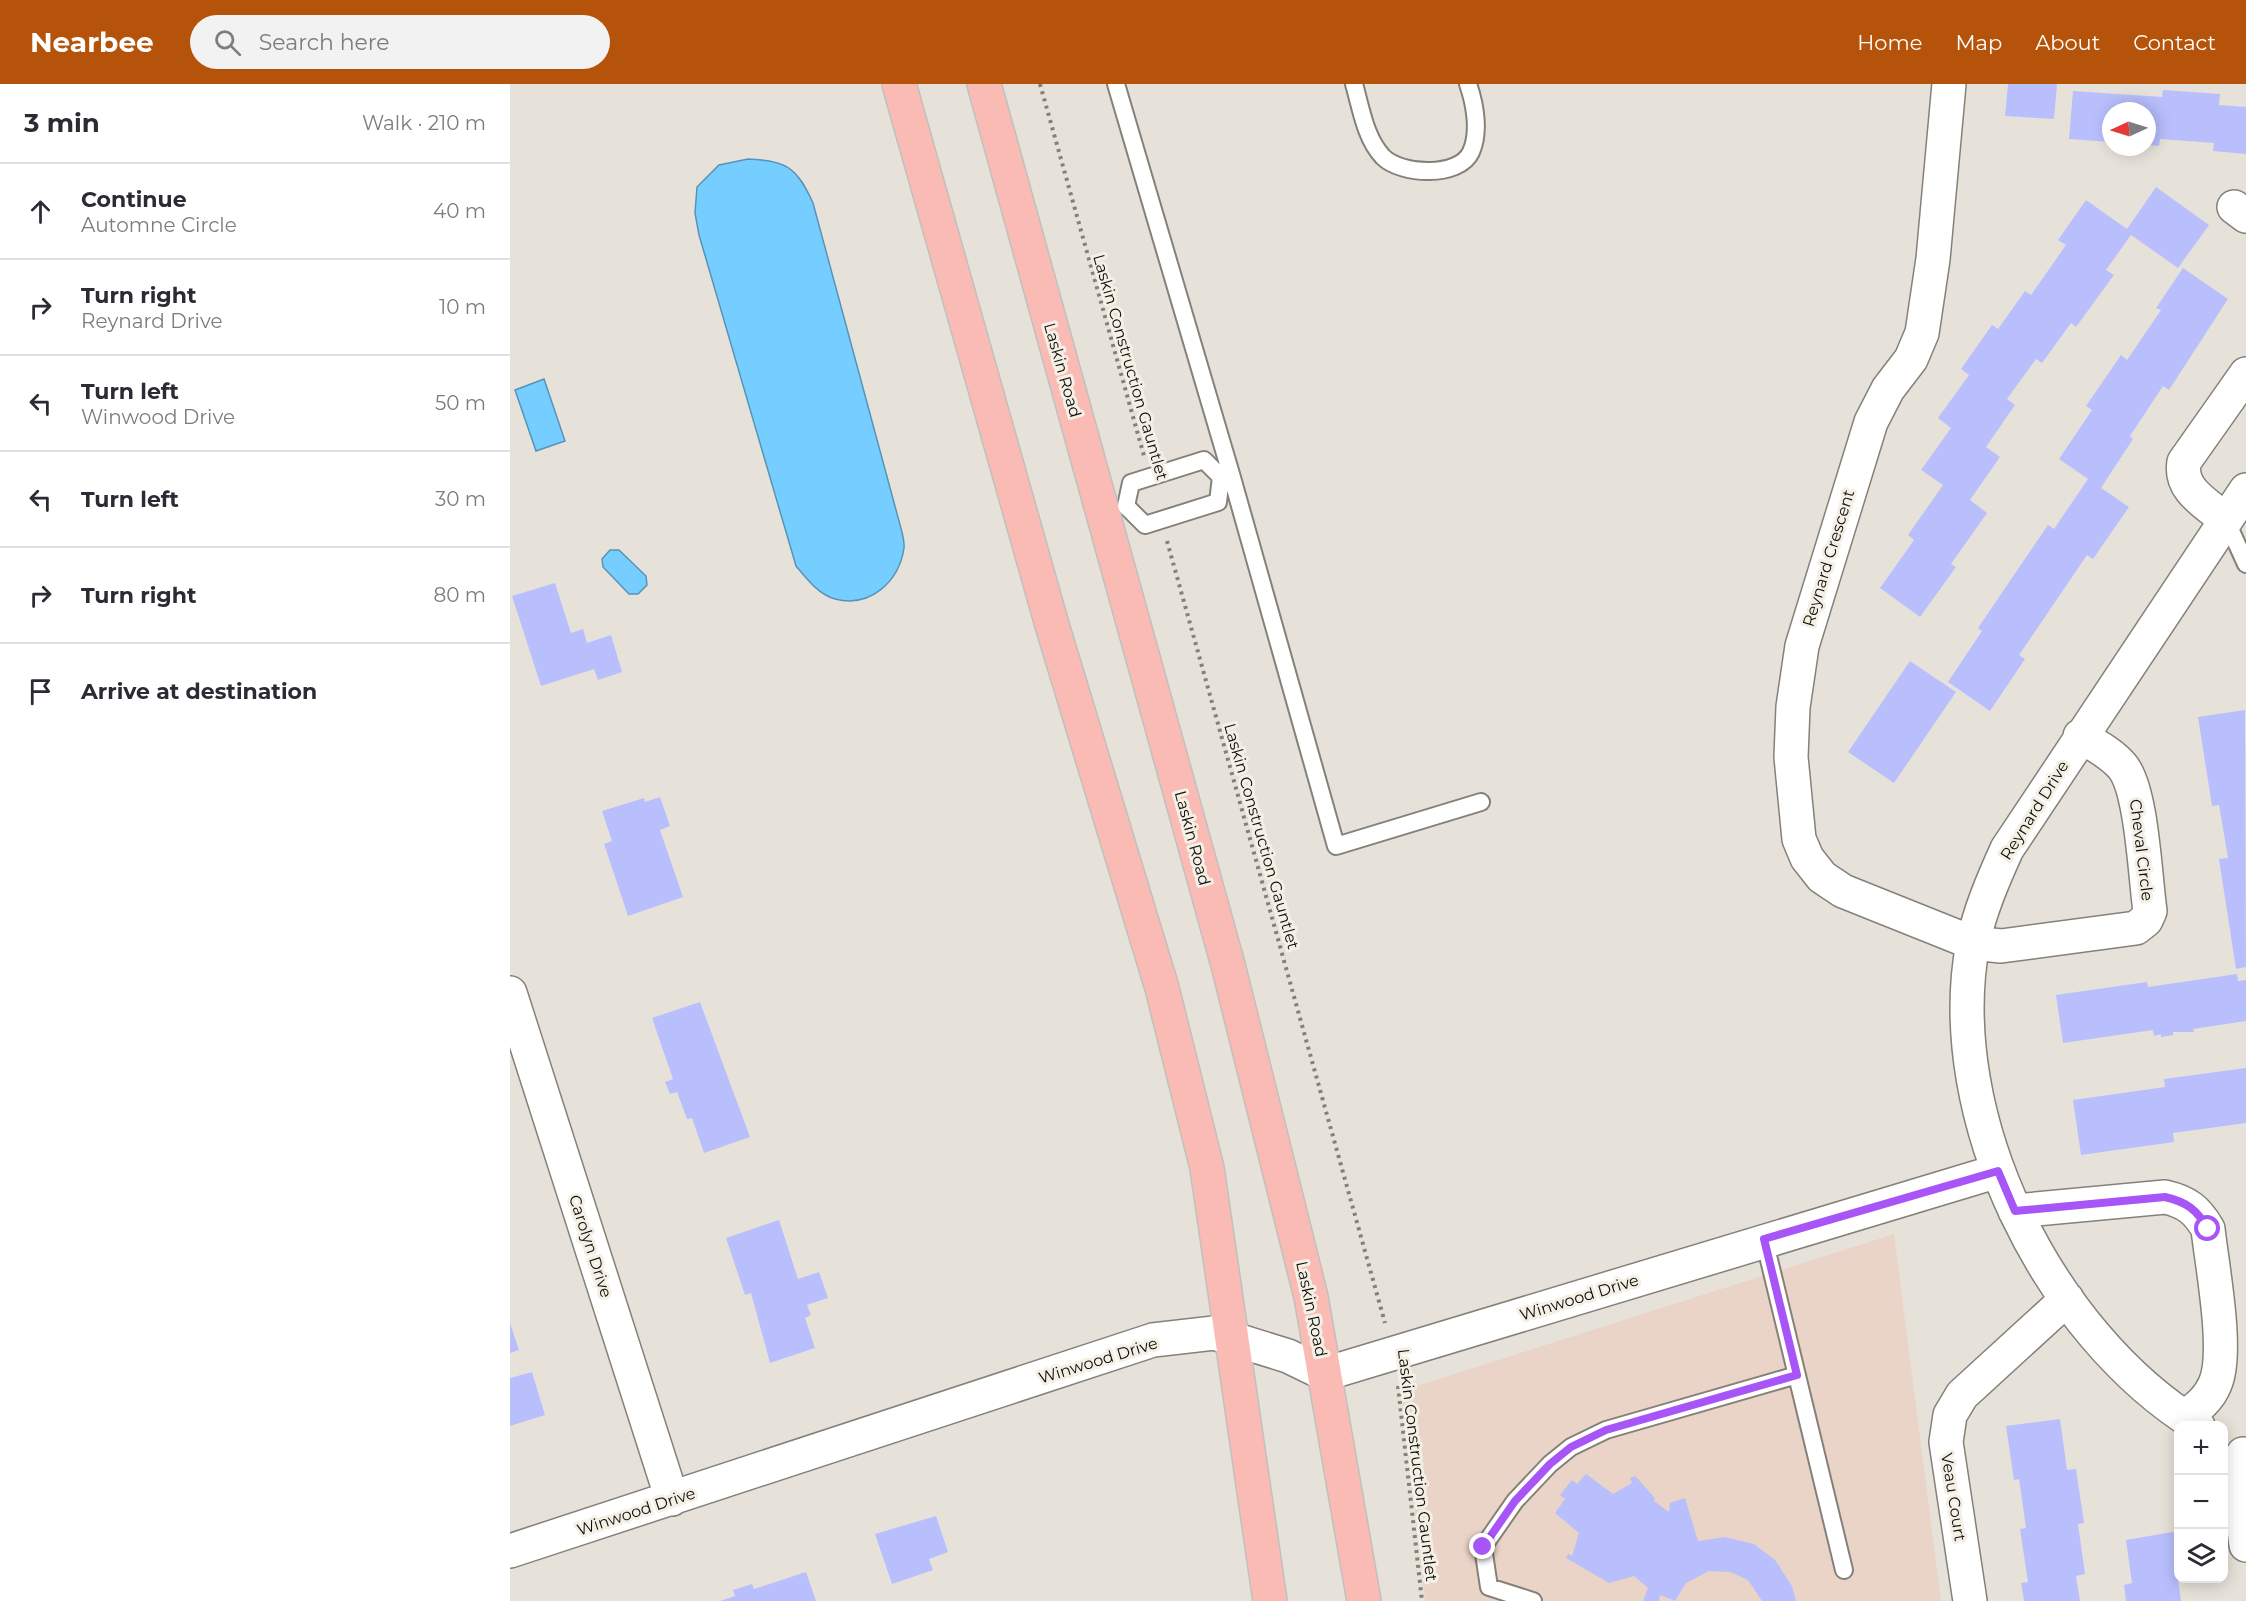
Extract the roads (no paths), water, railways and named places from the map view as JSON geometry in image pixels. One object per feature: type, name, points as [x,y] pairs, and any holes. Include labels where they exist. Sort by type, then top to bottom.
[{"type":"main road","points":[[898,84],[1052,625],[1162,988],[1207,1168],[1270,1601]]},
{"type":"main road","name":"Laskin Road","points":[[984,84],[1115,510],[1311,1297],[1364,1601]]},
{"type":"street","name":"Reynard Crescent","points":[[1949,84],[1933,259],[1922,333],[1911,359],[1888,389],[1871,422],[1856,467],[1802,646],[1793,707],[1791,757],[1799,839],[1807,858],[1822,877],[1843,891],[1973,943]]},
{"type":"street","points":[[2226,520],[2186,485],[2182,475],[2184,462],[2246,374]]},
{"type":"street","name":"Reynard Drive","points":[[2191,1421],[2107,1348],[2046,1269],[2015,1211],[1998,1171],[1976,1096],[1969,1037],[1969,980],[1973,943],[1987,894],[2007,849],[2080,736],[2246,490]]},
{"type":"street","name":"Cheval Circle","points":[[1973,943],[2001,946],[2136,928],[2146,920],[2150,910],[2134,786],[2123,766],[2109,754],[2080,736]]},
{"type":"street","name":"Carolyn Drive","points":[[510,993],[672,1499]]},
{"type":"street","name":"Winwood Drive","points":[[510,1551],[1153,1340],[1214,1333],[1288,1356],[1325,1374],[1394,1355],[1764,1239],[1998,1171]]},
{"type":"street","points":[[2015,1211],[2165,1197],[2184,1201],[2199,1212],[2208,1229],[2221,1359],[2215,1385],[2191,1421]]},
{"type":"street","name":"Veau Court","points":[[1970,1601],[1946,1442],[1950,1415],[1962,1395],[2067,1299]]},
{"type":"street","points":[[2238,1450],[2240,1498],[2246,1545]]},
{"type":"lane","points":[[1116,84],[1226,476],[1336,846],[1481,802]]},
{"type":"lane","points":[[1354,84],[1368,132],[1384,157],[1401,168],[1426,172],[1453,167],[1470,154],[1476,130],[1468,84]]},
{"type":"lane","points":[[1204,460],[1226,476],[1218,502],[1145,525],[1115,510],[1131,483],[1204,460]]},
{"type":"lane","points":[[2226,520],[2246,564]]},
{"type":"lane","points":[[1764,1239],[1844,1570]]},
{"type":"lane","points":[[1533,1601],[1489,1587],[1483,1547],[1515,1501],[1550,1464],[1571,1447],[1606,1430],[1797,1375]]},
{"type":"water","points":[[748,159],[772,161],[789,168],[802,182],[813,203],[902,531],[904,548],[896,572],[881,590],[860,600],[848,601],[829,597],[813,586],[796,566],[699,235],[695,213],[697,187],[719,165]]},
{"type":"water","points":[[544,379],[565,441],[536,451],[515,390]]},
{"type":"water","points":[[610,550],[619,550],[646,576],[647,585],[638,594],[629,594],[603,567],[602,559]]}]
